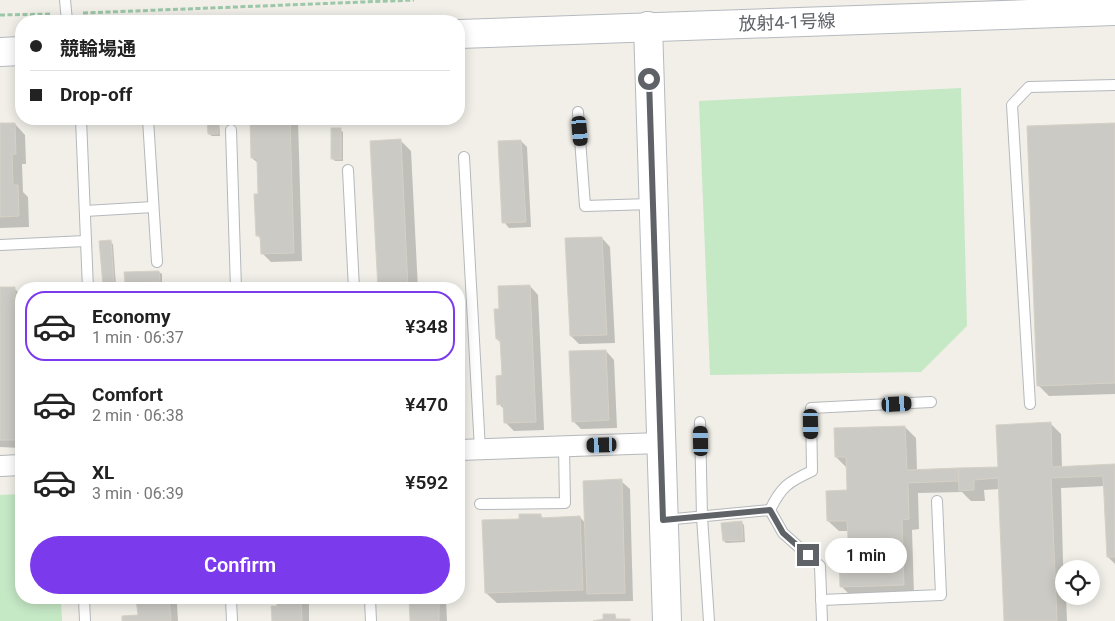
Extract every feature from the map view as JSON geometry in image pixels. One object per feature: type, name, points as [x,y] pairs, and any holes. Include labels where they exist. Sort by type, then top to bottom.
[{"type":"street","name":"放射4-1号線","points":[[465,34],[981,11],[1115,11]]},
{"type":"street","points":[[648,26],[652,204],[667,621]]},
{"type":"street","points":[[0,52],[15,52]]},
{"type":"street","points":[[465,450],[660,444]]},
{"type":"street","points":[[0,466],[15,465]]},
{"type":"lane","points":[[64,0],[66,15]]},
{"type":"lane","points":[[1030,404],[1012,105],[1029,87],[1115,85]]},
{"type":"lane","points":[[578,112],[585,206],[652,204]]},
{"type":"lane","points":[[81,125],[88,282]]},
{"type":"lane","points":[[148,125],[157,262]]},
{"type":"lane","points":[[231,130],[236,282]]},
{"type":"lane","points":[[464,156],[480,450]]},
{"type":"lane","points":[[348,170],[354,282]]},
{"type":"lane","points":[[85,211],[153,207]]},
{"type":"lane","points":[[0,244],[86,241]]},
{"type":"lane","points":[[770,510],[780,490],[794,479],[812,472],[811,408],[931,402]]},
{"type":"lane","points":[[700,422],[702,517],[710,621]]},
{"type":"lane","points":[[480,504],[565,503],[564,447]]},
{"type":"lane","points":[[821,600],[940,595],[937,501]]},
{"type":"lane","points":[[663,520],[770,510]]},
{"type":"lane","points":[[770,510],[783,533],[820,566],[822,621]]},
{"type":"lane","points":[[84,604],[85,621]]},
{"type":"lane","points":[[231,604],[232,621]]},
{"type":"lane","points":[[370,604],[371,621]]},
{"type":"path","points":[[107,15],[414,0]]},
{"type":"path","points":[[0,14],[22,15]]},
{"type":"green space","points":[[961,88],[967,326],[921,372],[710,375],[699,101]]},
{"type":"green space","points":[[15,494],[15,604],[61,604],[62,621],[0,621],[0,495]]},
{"type":"building","points":[[0,123],[15,123],[16,154],[12,154],[13,185],[18,185],[19,216],[0,217]]},
{"type":"building","points":[[1115,123],[1115,383],[1037,386],[1027,126]]},
{"type":"building","points":[[207,125],[218,125],[218,134],[208,134]]},
{"type":"building","points":[[250,125],[290,125],[294,253],[261,254],[260,236],[256,236],[254,194],[258,194],[257,158],[251,158]]},
{"type":"building","points":[[331,128],[341,128],[341,159],[331,159]]},
{"type":"building","points":[[401,139],[408,282],[378,282],[370,141]]},
{"type":"building","points":[[521,140],[526,222],[502,223],[498,141]]},
{"type":"building","points":[[602,237],[607,335],[570,336],[565,238]]},
{"type":"building","points":[[111,240],[114,282],[103,282],[99,241]]},
{"type":"building","points":[[159,271],[160,282],[125,282],[124,272]]},
{"type":"building","points":[[530,285],[536,422],[504,423],[503,404],[497,405],[496,376],[502,375],[500,339],[496,339],[494,309],[499,309],[498,286]]},
{"type":"building","points":[[0,287],[15,287],[15,440],[0,440]]},
{"type":"building","points":[[606,350],[609,420],[572,422],[569,351]]},
{"type":"building","points":[[1051,422],[1052,467],[1115,464],[1115,557],[1107,557],[1103,476],[1051,478],[1057,621],[1004,621],[998,478],[974,480],[974,490],[959,491],[958,468],[998,467],[996,425]]},
{"type":"building","points":[[905,426],[907,470],[958,468],[959,481],[908,483],[909,519],[902,520],[904,585],[840,587],[839,554],[849,554],[847,521],[827,521],[826,491],[847,490],[846,457],[835,457],[834,428]]},
{"type":"building","points":[[622,479],[625,593],[587,594],[583,481]]},
{"type":"building","points":[[519,514],[541,514],[541,518],[580,516],[583,590],[485,593],[482,520],[519,519]]},
{"type":"building","points":[[742,521],[743,540],[723,541],[721,523]]},
{"type":"building","points":[[137,604],[169,604],[171,621],[122,621],[122,616],[138,615]]},
{"type":"building","points":[[277,604],[301,604],[302,621],[272,621],[271,606],[277,606]]},
{"type":"building","points":[[409,604],[439,604],[439,621],[410,621]]},
{"type":"building","points":[[603,614],[615,614],[616,619],[630,619],[630,621],[593,621],[603,619]]},
{"type":"route","points":[[649,79],[663,520],[770,510],[783,533],[808,555]]}]
